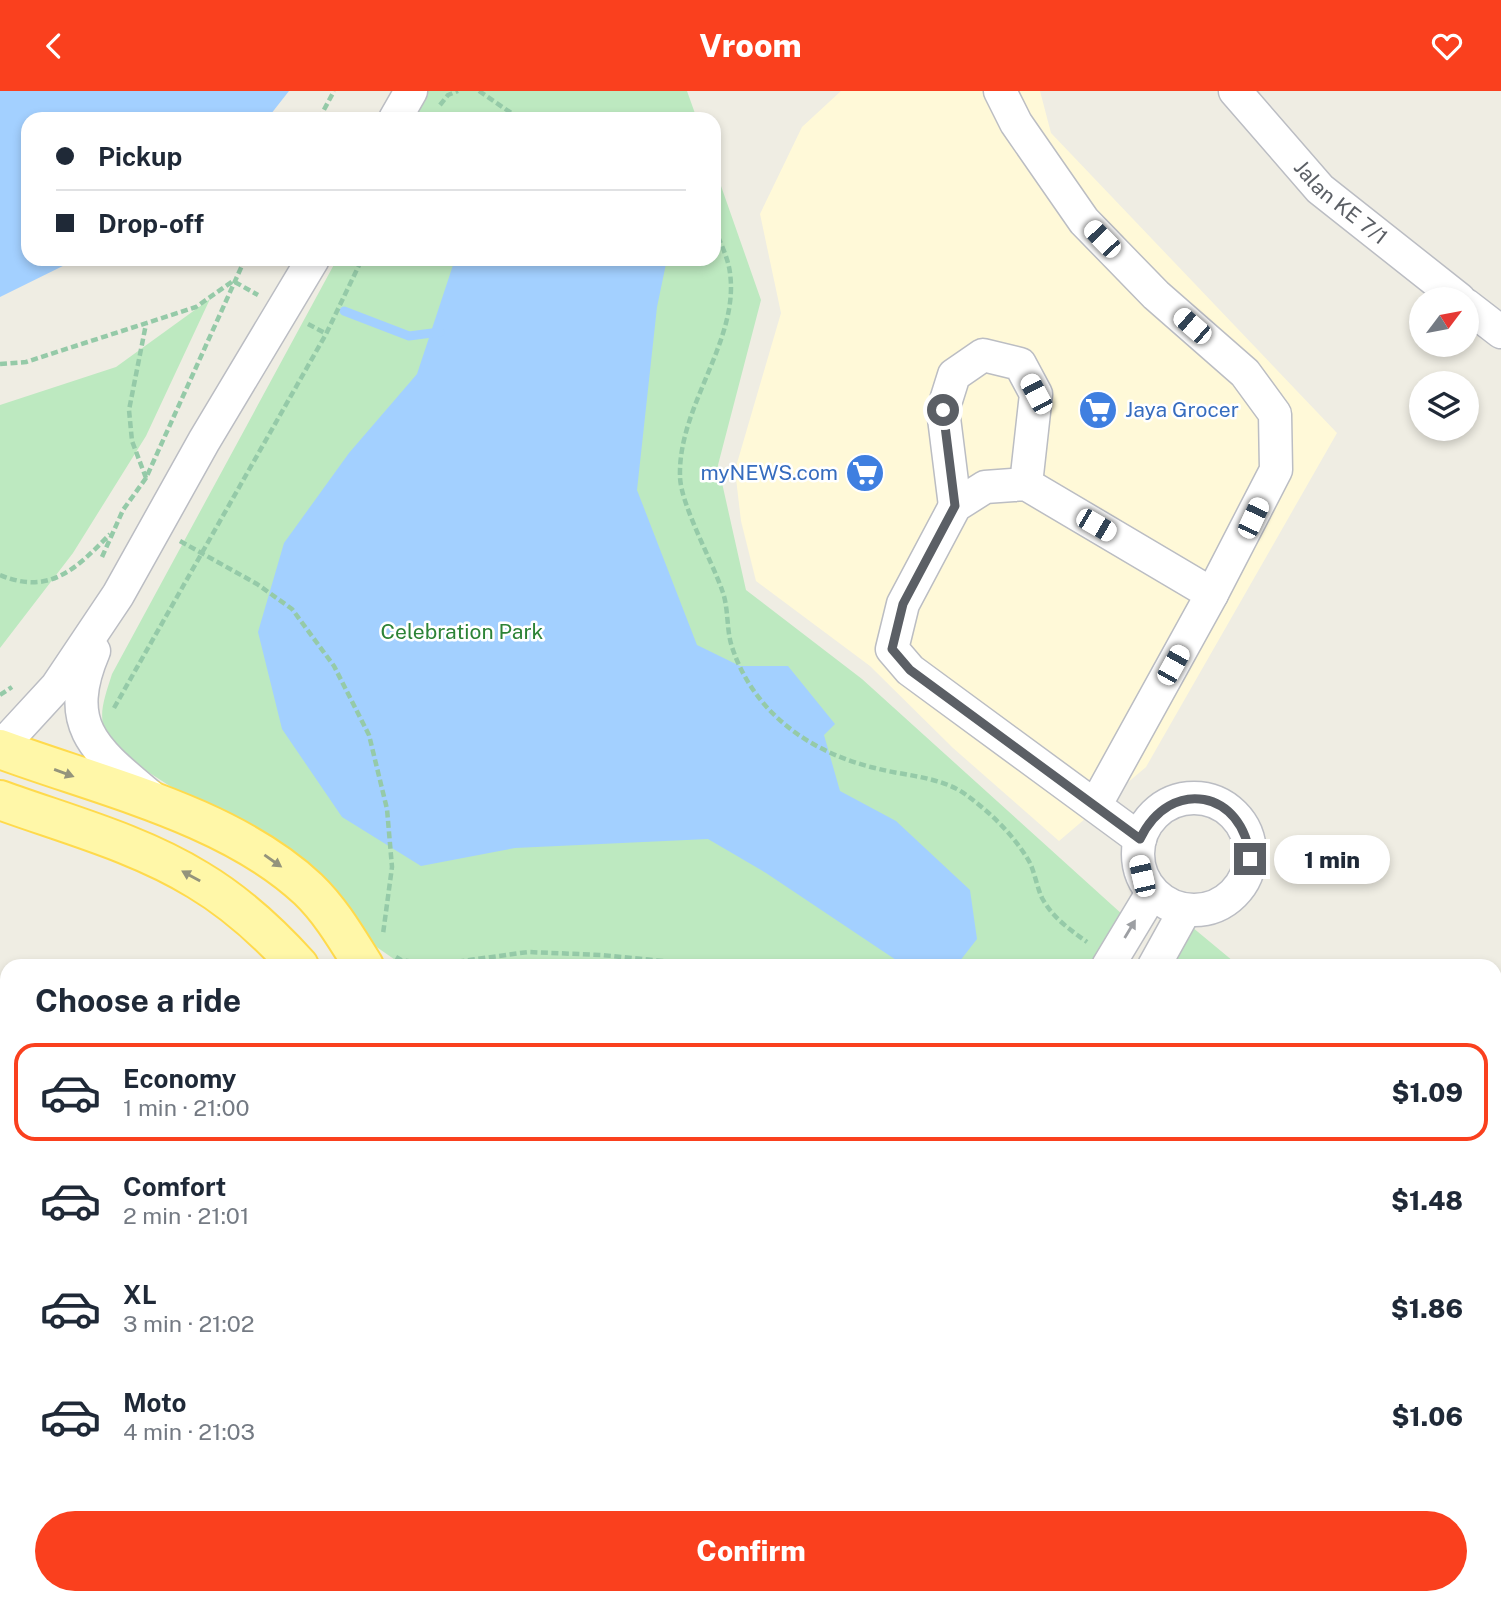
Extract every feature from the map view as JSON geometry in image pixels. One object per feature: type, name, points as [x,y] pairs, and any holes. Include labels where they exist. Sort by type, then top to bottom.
[{"type":"main road","points":[[0,750],[160,804],[256,849],[309,890],[335,921],[376,959]]},
{"type":"main road","points":[[0,750],[20,794],[41,815]]},
{"type":"main road","points":[[0,800],[150,855],[199,880],[274,938],[293,959]]},
{"type":"street","points":[[399,112],[411,91]]},
{"type":"street","points":[[1000,91],[1016,123],[1084,221],[1156,295],[1245,373],[1275,414],[1276,470],[1213,594],[1095,806]]},
{"type":"street","name":"Jalan KE 7/1","points":[[1235,91],[1320,189],[1444,287]]},
{"type":"street","points":[[0,750],[57,686],[118,595],[309,266]]},
{"type":"street","points":[[1479,315],[1501,332]]},
{"type":"street","points":[[955,506],[943,410],[954,375],[984,355],[1020,364],[1036,394],[1026,484]]},
{"type":"street","points":[[1140,839],[910,670],[892,649],[903,604],[955,506],[985,487],[1026,484],[1213,594]]},
{"type":"street","points":[[118,595],[83,677],[80,704],[85,732],[107,760],[160,804]]},
{"type":"street","points":[[1196,798],[1214,802],[1230,811],[1241,825],[1248,841],[1250,859],[1245,877],[1236,892],[1213,906],[1185,909],[1168,904],[1152,893],[1142,876],[1138,858],[1140,839],[1148,822],[1161,809],[1178,800],[1196,798]]},
{"type":"street","points":[[1096,959],[1152,893]]},
{"type":"street","points":[[1158,959],[1185,909]]},
{"type":"path","points":[[323,112],[334,91]]},
{"type":"path","points":[[436,110],[448,95],[458,91]]},
{"type":"path","points":[[479,91],[510,112]]},
{"type":"path","points":[[721,246],[729,268],[729,304],[719,343],[687,420],[680,477],[723,591],[731,645],[747,681],[772,715],[801,738],[855,764],[929,779],[963,793],[1003,825],[1030,863],[1042,897],[1059,921],[1088,943],[1095,959]]},
{"type":"path","points":[[98,569],[123,510],[146,478],[241,266]]},
{"type":"path","points":[[112,714],[117,700],[200,552],[326,334],[359,266]]},
{"type":"path","points":[[0,364],[26,362],[196,307],[233,281]]},
{"type":"path","points":[[146,323],[130,411],[132,441],[146,478]]},
{"type":"path","points":[[123,510],[257,584],[292,609],[334,666],[369,735],[387,809],[392,867],[377,959]]},
{"type":"path","points":[[0,575],[18,583],[51,581],[79,565],[111,533]]},
{"type":"path","points":[[0,695],[20,682]]},
{"type":"path","points":[[480,959],[528,953],[602,954],[648,959]]},
{"type":"shaded area","points":[[841,91],[1040,91],[1051,133],[1337,433],[1146,767],[1059,841],[953,748],[870,666],[756,581],[741,521],[735,470],[781,313],[760,214],[802,127]]},
{"type":"green space","points":[[427,91],[687,91],[694,112],[416,112]]},
{"type":"green space","name":"Celebration Park","points":[[721,186],[761,300],[718,465],[746,590],[862,679],[1123,915],[1097,959],[394,959],[365,939],[299,869],[120,754],[106,734],[102,716],[112,674],[333,266],[721,266]]},
{"type":"green space","points":[[210,299],[146,436],[73,553],[0,648],[0,405],[116,367]]},
{"type":"green space","points":[[1192,927],[1231,959],[1173,959]]},
{"type":"water","points":[[0,91],[289,91],[272,112],[21,112],[21,266],[63,266],[0,297]]},
{"type":"water","points":[[453,266],[666,266],[657,307],[637,490],[697,645],[740,666],[788,666],[835,724],[824,735],[840,791],[896,821],[970,890],[977,939],[961,959],[895,959],[766,873],[708,839],[515,848],[421,866],[342,817],[282,729],[258,632],[284,543],[349,453],[417,374]]},
{"type":"waterway","points":[[344,311],[409,336],[440,332]]},
{"type":"place","name":"Jaya Grocer","points":[[1098,410]]},
{"type":"place","name":"myNEWS.com","points":[[865,473]]},
{"type":"route","points":[[943,410],[955,506],[903,604],[892,649],[910,670],[1140,839],[1148,822],[1161,809],[1178,800],[1196,798],[1214,802],[1230,811],[1241,825],[1248,841],[1250,859]]}]
